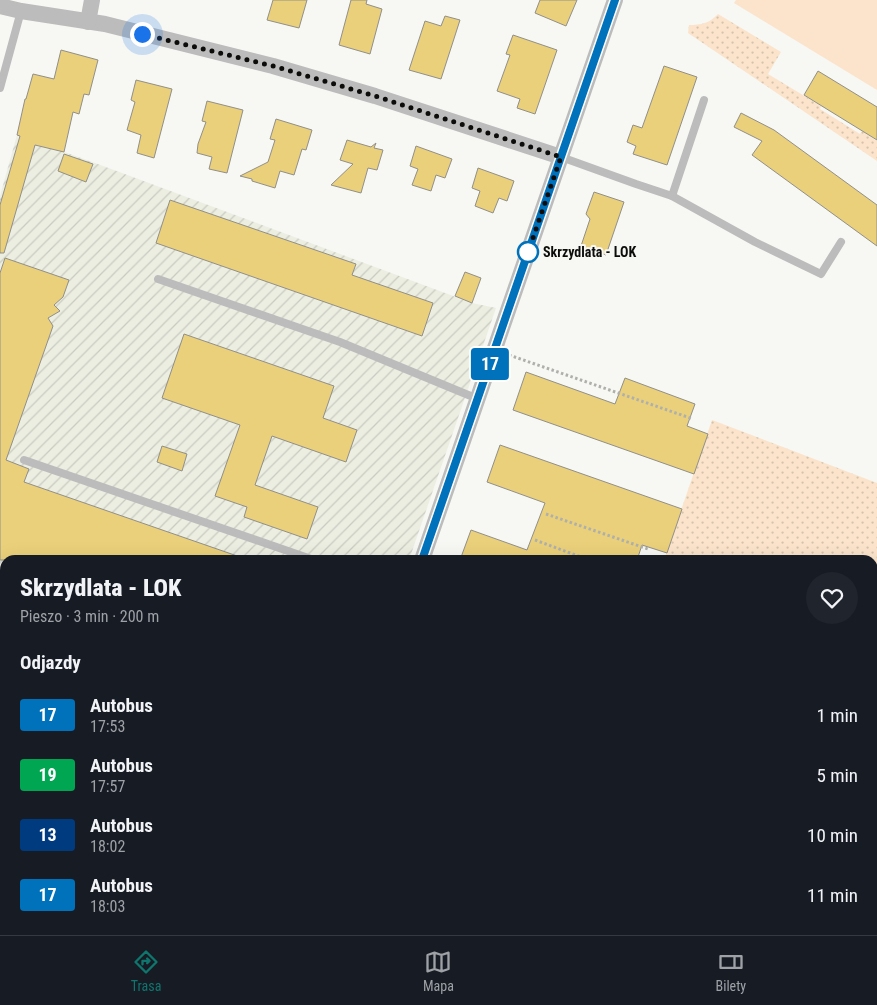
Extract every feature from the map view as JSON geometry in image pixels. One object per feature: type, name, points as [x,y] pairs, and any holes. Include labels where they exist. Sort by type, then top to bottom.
[{"type":"street","points":[[88,22],[92,0]]},
{"type":"street","points":[[424,555],[615,0]]},
{"type":"street","points":[[0,6],[105,24],[282,69],[375,96],[561,157]]},
{"type":"lane","points":[[0,88],[21,11]]},
{"type":"lane","points":[[672,196],[704,100]]},
{"type":"lane","points":[[561,157],[672,196],[755,242],[822,274],[841,242]]},
{"type":"lane","points":[[158,279],[340,342],[478,399]]},
{"type":"lane","points":[[24,460],[300,555]]},
{"type":"path","points":[[494,350],[693,419]]},
{"type":"path","points":[[546,514],[648,549]]},
{"type":"path","points":[[535,540],[576,555]]},
{"type":"shaded area","points":[[736,0],[877,0],[877,90],[734,3]]},
{"type":"shaded area","points":[[718,14],[781,52],[768,74],[821,106],[820,109],[860,134],[862,131],[877,141],[877,161],[688,33],[689,25],[705,23],[712,20]]},
{"type":"shaded area","points":[[17,135],[472,303],[496,308],[411,555],[0,555],[0,196]]},
{"type":"shaded area","points":[[712,420],[877,483],[877,555],[666,555]]},
{"type":"building","points":[[273,0],[307,0],[299,28],[267,20]]},
{"type":"building","points":[[351,0],[367,0],[366,4],[382,9],[370,54],[339,45]]},
{"type":"building","points":[[540,0],[577,0],[566,26],[535,13]]},
{"type":"building","points":[[445,16],[460,20],[441,79],[409,70],[425,21],[441,26]]},
{"type":"building","points":[[513,35],[557,50],[535,114],[517,108],[520,99],[497,91],[510,55],[506,54]]},
{"type":"building","points":[[61,50],[98,60],[89,95],[84,94],[79,114],[73,112],[64,152],[35,145],[4,253],[0,253],[0,205],[20,136],[17,135],[25,99],[33,74],[54,79]]},
{"type":"building","points":[[664,66],[697,77],[667,165],[633,154],[636,146],[627,142],[633,125],[642,128]]},
{"type":"building","points":[[818,71],[877,107],[877,140],[804,95]]},
{"type":"building","points":[[136,80],[172,89],[154,158],[137,153],[141,135],[127,130],[135,102],[131,100]]},
{"type":"building","points":[[207,101],[243,110],[227,173],[209,169],[212,157],[197,153],[198,144],[206,122],[202,121]]},
{"type":"building","points":[[741,113],[774,130],[877,205],[877,246],[752,155],[762,141],[734,127]]},
{"type":"building","points":[[276,119],[312,130],[306,150],[302,149],[294,175],[280,171],[275,188],[240,176],[268,162],[275,140],[270,139]]},
{"type":"building","points":[[347,140],[371,147],[376,143],[374,148],[383,150],[377,170],[368,168],[361,193],[331,185],[353,164],[340,160]]},
{"type":"building","points":[[416,146],[452,159],[445,178],[436,175],[431,191],[412,185],[418,169],[410,166]]},
{"type":"building","points":[[64,154],[93,164],[86,182],[58,171]]},
{"type":"building","points":[[478,168],[514,181],[507,201],[499,198],[493,213],[475,206],[480,191],[472,188]]},
{"type":"building","points":[[594,192],[624,202],[606,255],[581,246],[590,219],[586,214]]},
{"type":"building","points":[[170,200],[356,264],[352,275],[433,303],[422,336],[156,243]]},
{"type":"building","points":[[5,258],[69,280],[63,297],[54,305],[60,311],[48,318],[53,326],[6,460],[29,469],[24,482],[234,555],[0,555],[0,273]]},
{"type":"building","points":[[465,272],[481,278],[472,303],[455,296]]},
{"type":"building","points":[[184,334],[334,386],[323,418],[357,430],[346,462],[272,436],[255,485],[318,507],[307,539],[244,517],[247,507],[215,496],[240,425],[162,398]]},
{"type":"building","points":[[526,372],[615,404],[625,378],[695,404],[687,426],[708,434],[694,474],[513,410]]},
{"type":"building","points":[[500,445],[682,509],[667,553],[642,545],[639,555],[462,555],[471,530],[527,550],[545,503],[487,482]]},
{"type":"building","points":[[162,446],[187,454],[182,471],[157,462]]},
{"type":"bus line","name":"17","points":[[424,555],[615,0]]},
{"type":"place","name":"Skrzydlata - LOK","points":[[528,252]]},
{"type":"route","points":[[142,34],[273,66],[375,96],[561,157],[527,255],[528,252]]}]
